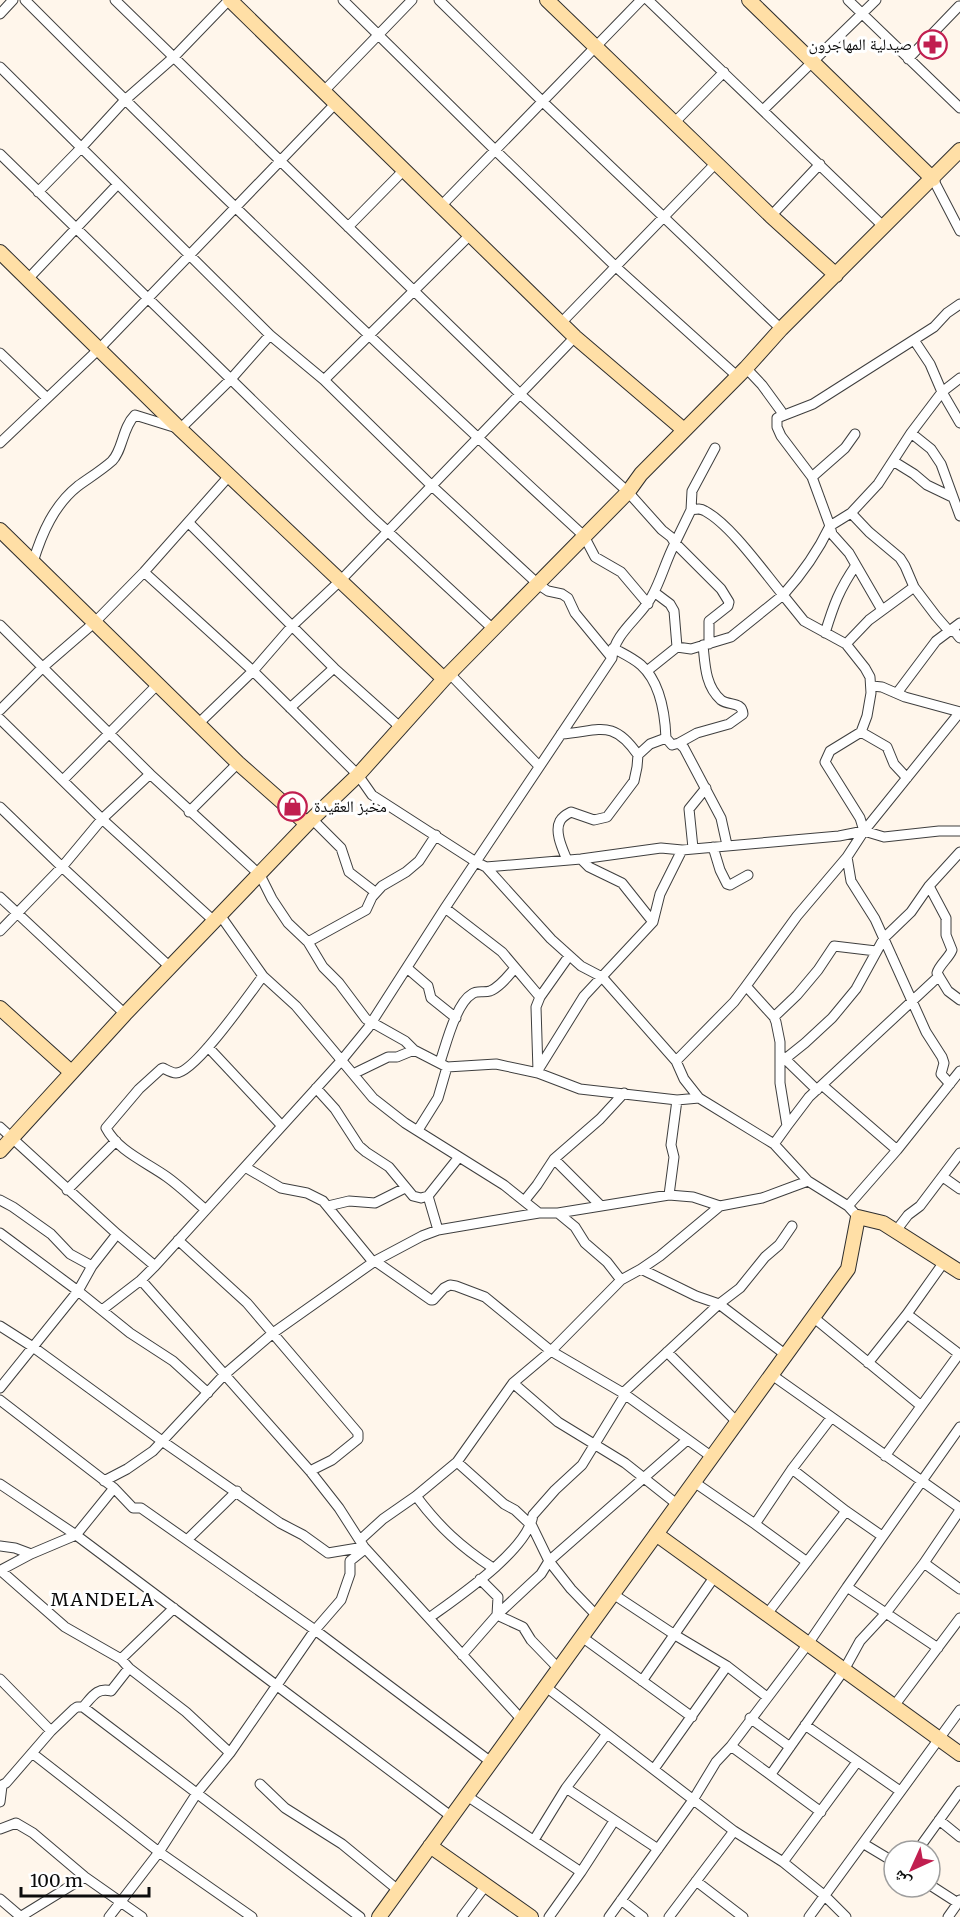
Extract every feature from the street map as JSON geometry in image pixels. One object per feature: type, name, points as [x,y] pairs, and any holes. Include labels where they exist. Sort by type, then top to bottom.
[{"type":"street","points":[[0,14],[13,0]]},
{"type":"street","points":[[25,0],[125,100],[370,336],[584,536],[595,557],[621,572],[648,604]]},
{"type":"street","points":[[0,68],[270,335],[324,380],[432,486],[539,585],[568,598],[575,613],[612,653],[640,664],[647,671],[662,703],[666,738],[672,745],[697,733],[729,724],[743,714],[740,706],[721,700],[709,682],[706,644],[709,621],[728,606],[728,600],[721,589],[628,492],[520,394],[116,0]]},
{"type":"street","points":[[38,192],[125,100],[174,57],[229,0],[575,337],[684,430]]},
{"type":"street","points":[[343,0],[616,267],[742,372],[762,385],[781,411],[781,416],[777,418],[777,427],[781,436],[812,477],[832,534],[849,553],[882,610]]},
{"type":"street","points":[[324,91],[412,0]]},
{"type":"street","points":[[439,0],[781,328]]},
{"type":"street","points":[[547,0],[771,216],[836,275]]},
{"type":"street","points":[[441,206],[641,0]]},
{"type":"street","points":[[648,0],[883,226]]},
{"type":"street","points":[[749,0],[933,179],[960,231]]},
{"type":"street","points":[[848,0],[960,108]]},
{"type":"street","points":[[764,110],[876,0]]},
{"type":"street","points":[[908,59],[960,7],[952,0]]},
{"type":"street","points":[[675,122],[724,72]]},
{"type":"street","points":[[0,442],[100,348],[336,103]]},
{"type":"street","points":[[0,1151],[125,1014],[310,821],[358,775],[447,677],[539,585],[628,492],[641,474],[742,372],[781,328],[960,150]]},
{"type":"street","points":[[0,154],[387,531],[493,629]]},
{"type":"street","points":[[561,323],[716,163]]},
{"type":"street","points":[[771,216],[820,164]]},
{"type":"street","points":[[348,227],[404,170]]},
{"type":"street","points":[[28,279],[117,185]]},
{"type":"street","points":[[324,380],[471,234]]},
{"type":"street","points":[[0,252],[180,429],[447,677],[539,766]]},
{"type":"street","points":[[777,418],[813,404],[934,327],[947,313],[960,304]]},
{"type":"street","points":[[180,429],[231,379],[270,335]]},
{"type":"street","points":[[198,724],[253,671],[292,626],[341,580],[575,337]]},
{"type":"street","points":[[914,340],[930,363],[942,392],[960,423]]},
{"type":"street","points":[[0,353],[47,398]]},
{"type":"street","points":[[647,671],[677,647],[691,649],[731,637],[783,595],[823,542],[830,526],[851,513],[878,484],[911,433],[942,392],[960,378]]},
{"type":"street","points":[[33,562],[40,539],[59,505],[76,488],[114,459],[128,422],[135,415],[180,429]]},
{"type":"street","points":[[911,433],[931,449],[941,464],[960,516]]},
{"type":"street","points":[[812,477],[845,448],[855,434]]},
{"type":"street","points":[[102,1310],[141,1280],[155,1266],[341,1061],[372,1022],[561,734],[630,623],[648,604],[692,510],[692,491],[715,448]]},
{"type":"street","points":[[893,462],[909,470],[927,485],[952,497]]},
{"type":"street","points":[[0,710],[43,667],[95,622],[144,572],[230,475]]},
{"type":"street","points":[[692,510],[697,508],[704,510],[725,526],[804,621],[846,644],[866,668],[872,686],[867,717],[861,732],[830,751],[825,762],[860,818],[864,831]]},
{"type":"street","points":[[851,513],[869,532],[900,558],[914,587],[949,631],[955,632],[960,638]]},
{"type":"street","points":[[189,523],[334,668],[400,728]]},
{"type":"street","points":[[0,530],[238,763],[341,848],[348,872],[375,892]]},
{"type":"street","points":[[825,633],[840,590],[856,565]]},
{"type":"street","points":[[144,572],[253,671],[358,775],[376,798],[486,867],[551,939],[581,966],[602,977],[676,1061],[684,1079],[699,1098],[774,1144],[808,1181],[848,1206],[858,1216],[883,1223],[960,1272]]},
{"type":"street","points":[[846,644],[869,620],[914,587]]},
{"type":"street","points":[[654,592],[670,604],[674,611],[677,647]]},
{"type":"street","points":[[897,693],[936,641],[960,623]]},
{"type":"street","points":[[0,625],[189,812],[260,875],[272,899],[288,922],[314,949],[323,967],[339,983],[362,1015],[372,1022],[405,1041],[414,1050],[443,1065],[496,1064],[538,1071],[580,1089],[678,1100],[699,1098]]},
{"type":"street","points":[[290,708],[334,668]]},
{"type":"street","points":[[63,780],[158,684]]},
{"type":"street","points":[[676,1061],[734,1002],[797,916],[847,857],[864,831],[959,715],[872,686]]},
{"type":"street","points":[[0,719],[102,819],[217,918],[263,976],[296,1006],[373,1098],[390,1112],[504,1185],[539,1213]]},
{"type":"street","points":[[561,734],[583,733],[590,729],[601,728],[623,736],[638,755],[638,767],[634,781],[607,818],[594,820],[571,812],[561,820],[558,826],[561,846],[567,860]]},
{"type":"street","points":[[861,732],[887,747],[894,764],[907,778]]},
{"type":"street","points":[[638,755],[650,744],[666,738]]},
{"type":"street","points":[[679,743],[684,748],[721,818],[727,845]]},
{"type":"street","points":[[189,812],[238,763]]},
{"type":"street","points":[[0,932],[62,867],[102,819],[150,774]]},
{"type":"street","points":[[693,848],[688,809],[706,788]]},
{"type":"street","points":[[0,807],[170,967]]},
{"type":"street","points":[[486,867],[661,849],[682,850],[839,836],[864,831],[884,837],[917,832],[960,831]]},
{"type":"street","points":[[308,942],[366,910],[375,892],[387,882],[412,868],[436,835]]},
{"type":"street","points":[[713,846],[727,884],[730,885],[748,875]]},
{"type":"street","points":[[538,1071],[584,996],[653,922],[660,894],[682,850]]},
{"type":"street","points":[[782,1057],[805,1043],[832,1018],[856,989],[884,938],[911,912],[929,886],[960,852]]},
{"type":"street","points":[[847,857],[851,881],[875,919],[926,1032],[942,1057],[944,1064],[941,1074],[950,1084]]},
{"type":"street","points":[[581,859],[589,867],[622,883],[653,922]]},
{"type":"street","points":[[929,886],[946,918],[946,935],[956,947],[938,970],[939,976],[948,991],[960,1000]]},
{"type":"street","points":[[0,897],[125,1014]]},
{"type":"street","points":[[445,908],[497,948],[534,987],[540,997]]},
{"type":"street","points":[[774,1017],[797,995],[834,946],[876,951]]},
{"type":"street","points":[[538,1071],[536,1007],[540,997],[570,956]]},
{"type":"street","points":[[407,968],[428,986],[431,998],[456,1018]]},
{"type":"street","points":[[418,1130],[438,1098],[443,1065],[456,1018],[462,1006],[473,993],[494,989],[515,968]]},
{"type":"street","points":[[206,1210],[177,1184],[134,1156],[116,1141],[106,1130],[106,1126],[139,1089],[163,1068],[176,1073],[200,1057],[263,976]]},
{"type":"street","points":[[774,1144],[809,1097],[939,976]]},
{"type":"street","points":[[746,986],[774,1017],[782,1057],[780,1083],[787,1126]]},
{"type":"street","points":[[0,1008],[71,1072]]},
{"type":"street","points":[[208,1047],[282,1126]]},
{"type":"street","points":[[352,1074],[388,1057],[397,1057],[414,1050]]},
{"type":"street","points":[[782,1057],[897,1150]]},
{"type":"street","points":[[848,1206],[897,1150],[960,1071]]},
{"type":"street","points":[[316,1088],[335,1109],[359,1146],[384,1163],[405,1188],[417,1198],[428,1196],[459,1157]]},
{"type":"street","points":[[525,1200],[554,1159],[600,1119],[624,1093]]},
{"type":"street","points":[[669,1195],[674,1157],[671,1145],[678,1100]]},
{"type":"street","points":[[0,1127],[67,1190],[155,1266]]},
{"type":"street","points":[[67,1190],[116,1141]]},
{"type":"street","points":[[895,1232],[908,1215],[920,1206],[960,1153]]},
{"type":"street","points":[[554,1159],[602,1206]]},
{"type":"street","points":[[245,1167],[267,1181],[291,1191],[314,1196],[328,1206],[374,1261],[431,1300],[450,1285],[485,1297],[551,1351],[623,1393],[712,1457]]},
{"type":"street","points":[[943,1177],[960,1190]]},
{"type":"street","points":[[109,1917],[159,1852],[197,1793],[230,1753],[315,1630],[341,1600],[350,1574],[350,1561],[383,1519],[416,1496],[457,1462],[513,1383],[551,1351],[621,1280],[641,1269],[720,1206],[762,1198],[808,1181]]},
{"type":"street","points":[[328,1206],[349,1201],[375,1203],[405,1188]]},
{"type":"street","points":[[104,1481],[141,1459],[162,1441],[224,1376],[273,1333],[374,1261],[409,1242],[438,1230],[669,1195],[693,1197],[720,1206]]},
{"type":"street","points":[[428,1196],[438,1230]]},
{"type":"street","points":[[0,1200],[51,1234],[70,1254],[92,1266]]},
{"type":"street","points":[[558,1213],[575,1227],[585,1243],[607,1262],[621,1280]]},
{"type":"street","points":[[379,1917],[848,1269],[858,1216]]},
{"type":"street","points":[[429,1618],[480,1580],[514,1549],[532,1526],[533,1515],[582,1465],[623,1398],[623,1393],[719,1304],[740,1288],[765,1257],[779,1245],[792,1226]]},
{"type":"street","points":[[0,1233],[130,1333],[173,1360],[208,1393]]},
{"type":"street","points":[[0,1388],[78,1291],[92,1266],[117,1234]]},
{"type":"street","points":[[178,1240],[248,1303],[358,1433],[358,1439],[341,1453],[310,1471]]},
{"type":"street","points":[[868,1363],[944,1262]]},
{"type":"street","points":[[641,1269],[696,1296],[719,1304],[786,1355]]},
{"type":"street","points":[[141,1280],[310,1471],[339,1508],[363,1545],[522,1720]]},
{"type":"street","points":[[885,1456],[959,1354],[907,1314]]},
{"type":"street","points":[[813,1317],[920,1405]]},
{"type":"street","points":[[0,1326],[33,1347],[162,1441],[328,1553],[363,1545]]},
{"type":"street","points":[[667,1352],[737,1422]]},
{"type":"street","points":[[771,1774],[844,1670],[860,1641],[886,1613],[924,1563],[960,1509],[772,1374]]},
{"type":"street","points":[[513,1383],[558,1422],[625,1463],[678,1505]]},
{"type":"street","points":[[0,1400],[114,1488],[133,1508],[141,1508],[188,1539],[315,1630],[491,1762]]},
{"type":"street","points":[[755,1524],[792,1469],[831,1418]]},
{"type":"street","points":[[609,1917],[693,1800],[716,1762],[731,1746],[808,1644],[960,1427]]},
{"type":"street","points":[[462,1654],[497,1615],[541,1574],[549,1561],[687,1440]]},
{"type":"street","points":[[457,1462],[532,1526],[549,1561],[571,1589],[597,1616]]},
{"type":"street","points":[[792,1469],[882,1536]]},
{"type":"street","points":[[694,1482],[807,1562]]},
{"type":"street","points":[[0,1484],[76,1535],[452,1816]]},
{"type":"street","points":[[114,1488],[76,1535],[0,1570],[65,1627],[121,1659],[129,1668],[186,1712],[230,1753]]},
{"type":"street","points":[[188,1539],[237,1491]]},
{"type":"street","points":[[416,1496],[445,1531],[472,1554],[494,1568]]},
{"type":"street","points":[[767,1614],[846,1511]]},
{"type":"street","points":[[656,1534],[960,1754]]},
{"type":"street","points":[[0,1546],[15,1548],[31,1554]]},
{"type":"street","points":[[924,1563],[960,1589]]},
{"type":"street","points":[[642,1681],[715,1576]]},
{"type":"street","points":[[480,1580],[498,1597],[497,1615]]},
{"type":"street","points":[[848,1587],[938,1648]]},
{"type":"street","points":[[613,1594],[727,1666],[767,1697]]},
{"type":"street","points":[[121,1659],[174,1608]]},
{"type":"street","points":[[497,1615],[523,1627],[531,1640],[559,1669]]},
{"type":"street","points":[[894,1707],[960,1618]]},
{"type":"street","points":[[582,1637],[692,1717]]},
{"type":"street","points":[[654,1769],[727,1666]]},
{"type":"street","points":[[83,1707],[97,1691],[105,1689],[111,1691],[129,1668]]},
{"type":"street","points":[[0,1679],[51,1731]]},
{"type":"street","points":[[546,1687],[734,1831],[783,1862],[825,1896],[846,1917]]},
{"type":"street","points":[[0,1802],[1,1786],[51,1731],[74,1709],[83,1707],[360,1917]]},
{"type":"street","points":[[809,1917],[960,1710]]},
{"type":"street","points":[[750,1718],[790,1747]]},
{"type":"street","points":[[805,1725],[900,1791]]},
{"type":"street","points":[[534,1840],[566,1788],[606,1735]]},
{"type":"street","points":[[731,1746],[821,1812]]},
{"type":"street","points":[[32,1753],[159,1852],[252,1917]]},
{"type":"street","points":[[783,1862],[857,1762]]},
{"type":"street","points":[[260,1784],[285,1808],[342,1844],[398,1890]]},
{"type":"street","points":[[566,1788],[658,1849]]},
{"type":"street","points":[[926,1839],[960,1791]]},
{"type":"street","points":[[467,1796],[581,1872]]},
{"type":"street","points":[[939,1820],[960,1837]]},
{"type":"street","points":[[549,1917],[614,1821]]},
{"type":"street","points":[[1,1826],[16,1823],[33,1833],[85,1877],[142,1917]]},
{"type":"street","points":[[669,1917],[734,1831]]},
{"type":"street","points":[[864,1844],[882,1855]]},
{"type":"street","points":[[430,1846],[531,1917]]},
{"type":"street","points":[[0,1899],[21,1917],[85,1877]]},
{"type":"street","points":[[696,1881],[742,1917]]},
{"type":"street","points":[[462,1917],[486,1885]]},
{"type":"street","points":[[942,1892],[959,1902],[948,1917]]},
{"type":"street","points":[[621,1900],[643,1917]]},
{"type":"place","name":"صيدلية المهاجرون","points":[[933,44]]},
{"type":"place","name":"مخبز العقيدة","points":[[293,806]]},
{"type":"district","name":"MANDELA","points":[[103,1600]]}]
